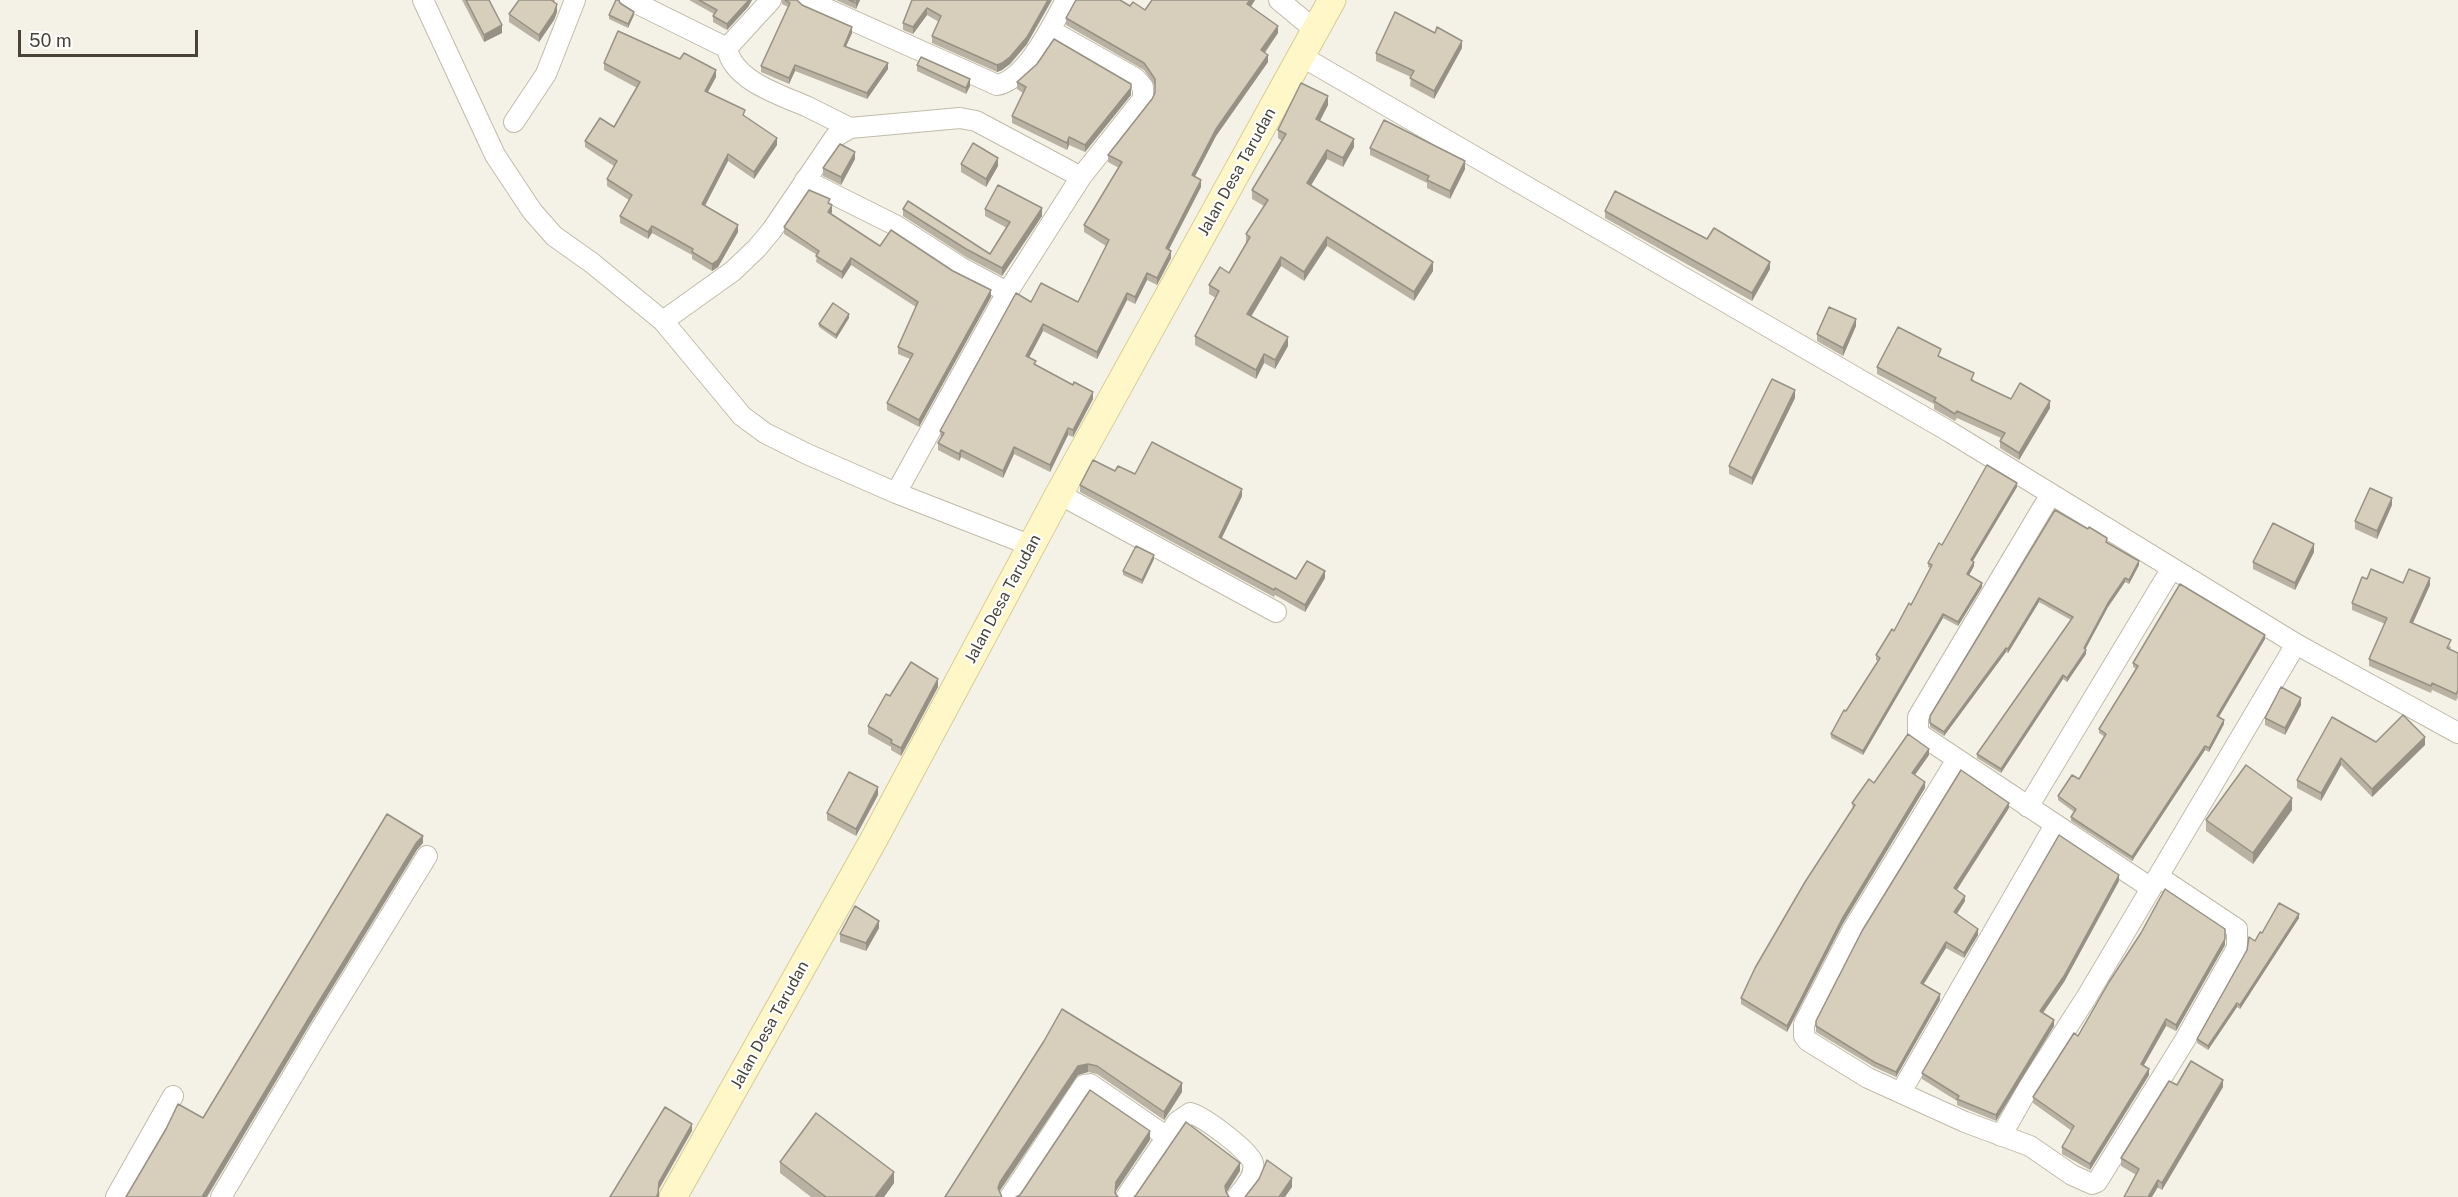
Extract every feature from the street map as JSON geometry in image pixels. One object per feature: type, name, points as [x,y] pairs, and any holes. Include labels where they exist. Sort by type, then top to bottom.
[{"type":"street","points":[[423,0],[495,155],[532,211],[554,236],[592,263],[663,321],[742,416],[753,426],[807,454],[1032,546]]},
{"type":"street","points":[[514,122],[546,74],[575,0]]},
{"type":"street","points":[[630,0],[727,48]]},
{"type":"street","points":[[727,48],[771,0]]},
{"type":"street","points":[[807,0],[997,85],[1007,83],[1017,76],[1050,30],[1066,0]]},
{"type":"street","points":[[1279,0],[1315,30]]},
{"type":"street","name":"Jalan Desa Tarudan","points":[[673,1197],[873,841],[1059,494],[1332,0]]},
{"type":"street","points":[[897,490],[1007,292],[1081,177],[1143,99],[1144,93],[1140,82],[1135,78],[1050,30]]},
{"type":"street","points":[[727,48],[729,58],[744,74],[771,93],[806,106],[850,128]]},
{"type":"street","points":[[1301,56],[1950,432],[2296,644],[2458,733]]},
{"type":"street","points":[[663,321],[733,271],[757,248],[772,230],[830,142],[850,128],[960,118],[976,121],[1081,177]]},
{"type":"street","points":[[805,180],[895,225],[960,267],[1007,292]]},
{"type":"street","points":[[1059,494],[1276,612]]},
{"type":"street","points":[[1956,761],[1852,931],[1804,1024],[1804,1036],[1808,1041],[1868,1078],[2001,1136],[2030,1146],[2072,1175],[2092,1184],[2097,1182],[2118,1151],[2237,948],[2236,929],[2055,825],[1956,761],[1918,733],[1918,717],[2051,494]]},
{"type":"street","points":[[2028,807],[2172,567]]},
{"type":"street","points":[[2001,1136],[2030,1085],[2086,998],[2296,644]]},
{"type":"street","points":[[1901,1092],[2055,825]]},
{"type":"street","points":[[221,1197],[427,856]]},
{"type":"street","points":[[1010,1197],[1084,1085],[1090,1084],[1167,1137]]},
{"type":"street","points":[[116,1197],[173,1096]]},
{"type":"street","points":[[1126,1197],[1177,1122],[1190,1113],[1226,1136],[1248,1155],[1253,1163],[1252,1177],[1237,1197]]},
{"type":"building","points":[[466,0],[489,0],[502,25],[484,35]]},
{"type":"building","points":[[519,0],[551,0],[557,4],[554,13],[539,35],[509,14]]},
{"type":"building","points":[[616,0],[634,12],[628,24],[609,15]]},
{"type":"building","points":[[699,0],[749,0],[727,24],[713,16],[717,10]]},
{"type":"building","points":[[785,0],[797,0],[802,5],[852,27],[844,46],[888,63],[867,93],[795,65],[789,78],[761,66],[790,3]]},
{"type":"building","points":[[912,0],[1048,0],[1027,37],[1010,57],[997,65],[932,36],[941,16],[927,8],[913,27],[903,23]]},
{"type":"building","points":[[1076,0],[1120,0],[1130,6],[1133,2],[1145,10],[1152,0],[1250,0],[1247,4],[1278,26],[1261,50],[1268,55],[1216,129],[1192,175],[1201,180],[1166,248],[1171,251],[1157,278],[1147,273],[1135,297],[1127,293],[1097,352],[1043,324],[1026,356],[1036,361],[1034,364],[1073,385],[1074,382],[1093,392],[1073,430],[1068,428],[1050,465],[1014,447],[1003,471],[961,450],[959,454],[938,443],[944,433],[940,431],[1016,293],[1031,302],[1041,283],[1078,302],[1109,240],[1084,225],[1122,162],[1108,155],[1155,93],[1155,79],[1144,63],[1066,18]]},
{"type":"building","points":[[1395,12],[1435,33],[1437,27],[1462,41],[1434,91],[1410,78],[1414,71],[1376,53]]},
{"type":"building","points":[[618,31],[680,59],[684,53],[716,70],[705,91],[745,110],[743,115],[777,138],[754,172],[728,154],[702,204],[738,225],[718,260],[712,264],[692,252],[693,249],[652,226],[648,232],[620,216],[632,195],[607,179],[617,161],[585,141],[600,118],[614,127],[640,82],[604,63]]},
{"type":"building","points":[[1054,39],[1131,84],[1131,88],[1085,145],[1069,137],[1067,143],[1012,116],[1026,87],[1017,82],[1037,64]]},
{"type":"building","points":[[921,57],[970,79],[966,88],[917,65]]},
{"type":"building","points":[[1301,83],[1328,96],[1316,119],[1354,139],[1343,158],[1327,150],[1307,183],[1433,262],[1414,292],[1327,237],[1304,272],[1281,257],[1247,314],[1288,337],[1275,360],[1264,354],[1256,370],[1195,336],[1219,291],[1209,285],[1220,267],[1229,273],[1250,237],[1246,234],[1268,200],[1252,190],[1286,134],[1278,130]]},
{"type":"building","points":[[1384,120],[1465,161],[1450,191],[1427,180],[1429,176],[1370,148]]},
{"type":"building","points":[[973,143],[998,158],[986,179],[961,164]]},
{"type":"building","points":[[840,144],[855,152],[841,177],[823,168]]},
{"type":"building","points":[[998,185],[1042,208],[1002,268],[966,249],[903,209],[908,201],[990,254],[1010,222],[985,209]]},
{"type":"building","points":[[809,190],[830,199],[828,203],[832,205],[828,212],[880,246],[891,230],[953,271],[991,290],[919,420],[887,403],[913,354],[898,347],[918,302],[851,258],[842,272],[816,256],[819,251],[784,227]]},
{"type":"building","points":[[1615,191],[1707,239],[1714,228],[1770,262],[1752,293],[1605,211]]},
{"type":"building","points":[[833,303],[849,314],[836,335],[819,324]]},
{"type":"building","points":[[1829,307],[1856,319],[1843,348],[1817,334]]},
{"type":"building","points":[[1898,327],[1941,349],[1938,356],[1974,373],[1971,380],[2011,399],[2020,383],[2050,401],[2019,453],[2000,441],[2005,433],[1957,411],[1955,414],[1934,401],[1936,398],[1877,367]]},
{"type":"building","points":[[1772,379],[1795,390],[1752,478],[1729,466]]},
{"type":"building","points":[[1152,442],[1242,489],[1219,537],[1296,579],[1307,561],[1325,571],[1305,605],[1080,485],[1093,460],[1115,471],[1118,466],[1135,474]]},
{"type":"building","points":[[1987,465],[2017,483],[1971,560],[1974,562],[1967,574],[1982,583],[1958,622],[1943,614],[1863,751],[1831,734],[1844,710],[1846,711],[1880,658],[1876,655],[1892,629],[1894,631],[1909,603],[1911,605],[1932,565],[1928,563],[1939,543],[1942,545]]},
{"type":"building","points":[[2370,488],[2392,498],[2377,531],[2355,521]]},
{"type":"building","points":[[2055,510],[2088,529],[2089,527],[2107,538],[2106,542],[2139,561],[2129,580],[2125,578],[2108,603],[2084,648],[2086,650],[2067,678],[2063,675],[2001,769],[1977,754],[2073,617],[2039,598],[2008,649],[2006,648],[1944,732],[1930,723],[1930,716]]},
{"type":"building","points":[[2273,523],[2314,544],[2295,583],[2253,562]]},
{"type":"building","points":[[1136,546],[1154,555],[1142,580],[1123,571]]},
{"type":"building","points":[[2371,569],[2403,583],[2409,569],[2430,578],[2410,622],[2451,640],[2447,648],[2458,653],[2458,690],[2456,694],[2432,683],[2431,686],[2369,659],[2387,618],[2352,603],[2362,577],[2367,579]]},
{"type":"building","points":[[2180,584],[2265,635],[2217,716],[2224,720],[2209,748],[2205,746],[2132,857],[2071,817],[2076,809],[2058,796],[2072,775],[2079,779],[2106,734],[2099,729],[2138,666],[2133,663]]},
{"type":"building","points":[[911,662],[938,679],[901,748],[868,726],[886,694],[890,696]]},
{"type":"building","points":[[2281,687],[2301,698],[2285,728],[2265,718]]},
{"type":"building","points":[[2403,715],[2425,737],[2372,789],[2341,758],[2321,793],[2297,780],[2332,717],[2376,742]]},
{"type":"building","points":[[1908,734],[1929,749],[1912,773],[1925,782],[1842,919],[1787,1026],[1741,998],[1755,968],[1805,882],[1855,805],[1852,803],[1869,779],[1874,783]]},
{"type":"building","points":[[2246,765],[2292,798],[2253,853],[2206,820]]},
{"type":"building","points":[[1961,770],[2009,803],[1954,888],[1965,896],[1954,912],[1978,929],[1964,953],[1946,942],[1921,983],[1940,994],[1896,1072],[1874,1062],[1816,1026],[1816,1021],[1862,931]]},
{"type":"building","points":[[849,772],[878,787],[856,829],[827,813]]},
{"type":"building","points":[[387,814],[423,836],[417,842],[310,1016],[202,1197],[126,1197],[178,1104],[203,1118]]},
{"type":"building","points":[[2059,835],[2119,875],[2064,976],[2040,1011],[2054,1020],[1996,1115],[1957,1099],[1959,1096],[1922,1073]]},
{"type":"building","points":[[2165,889],[2225,929],[2225,939],[2176,1025],[2166,1019],[2141,1064],[2149,1069],[2090,1164],[2062,1147],[2074,1126],[2033,1097],[2074,1033],[2078,1036]]},
{"type":"building","points":[[2279,903],[2299,914],[2240,1005],[2237,1003],[2208,1046],[2197,1039],[2247,950],[2249,937],[2255,941]]},
{"type":"building","points":[[855,906],[879,921],[866,943],[840,934]]},
{"type":"building","points":[[1062,1009],[1182,1083],[1164,1112],[1097,1066],[1088,1064],[1078,1066],[1000,1182],[998,1188],[1002,1197],[945,1197],[1044,1041]]},
{"type":"building","points":[[2191,1061],[2223,1080],[2162,1183],[2158,1180],[2148,1197],[2124,1197],[2139,1169],[2121,1158],[2169,1081],[2177,1085]]},
{"type":"building","points":[[1090,1090],[1150,1131],[1116,1182],[1115,1193],[1118,1197],[1016,1197],[1020,1195]]},
{"type":"building","points":[[665,1107],[692,1124],[659,1182],[658,1194],[656,1197],[610,1197]]},
{"type":"building","points":[[816,1113],[894,1172],[875,1197],[826,1197],[780,1162]]},
{"type":"building","points":[[1186,1122],[1240,1163],[1225,1186],[1229,1197],[1134,1197],[1136,1195]]},
{"type":"building","points":[[1267,1160],[1292,1178],[1279,1197],[1245,1197],[1259,1179]]}]
